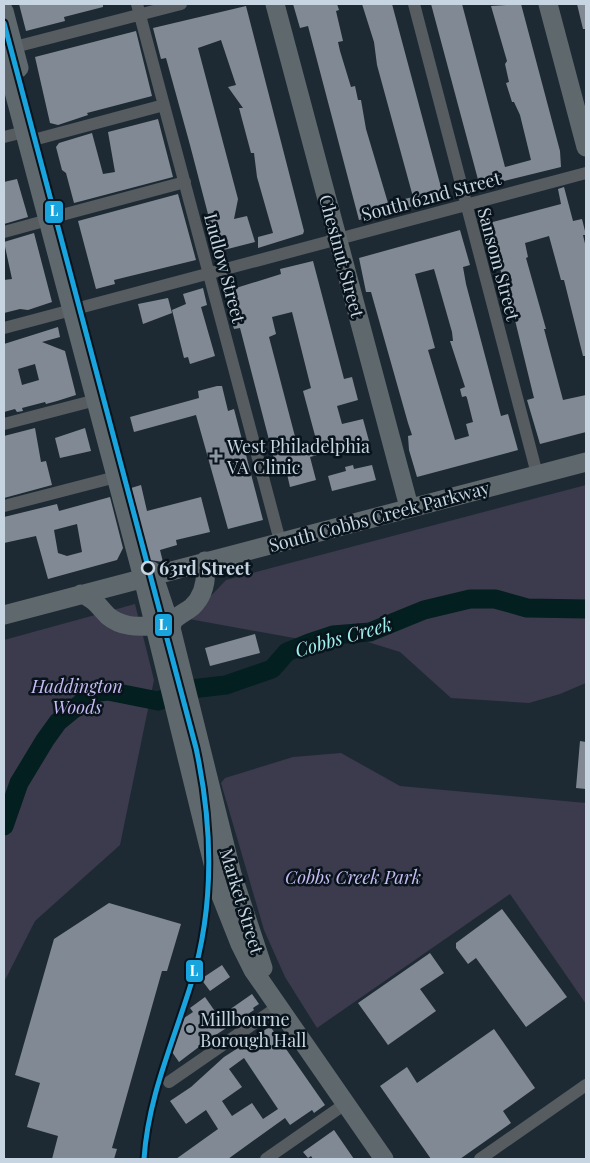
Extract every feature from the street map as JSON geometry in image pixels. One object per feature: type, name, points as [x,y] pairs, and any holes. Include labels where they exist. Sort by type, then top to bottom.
[{"type":"main road","name":"Chestnut Street","points":[[276,4],[410,507]]},
{"type":"main road","points":[[548,4],[586,147]]},
{"type":"main road","name":"Market Street","points":[[4,11],[7,50],[187,725],[258,955],[279,1006],[384,1159]]},
{"type":"main road","name":"Market Street","points":[[77,308],[96,400],[116,477],[148,577]]},
{"type":"main road","name":"South Cobbs Creek Parkway","points":[[4,615],[586,462]]},
{"type":"main road","points":[[81,594],[92,598],[107,615],[120,623],[162,627],[193,606],[202,592],[205,580],[205,562]]},
{"type":"street","points":[[7,50],[139,9],[181,4]]},
{"type":"street","name":"Sansom Street","points":[[414,4],[465,205],[537,474]]},
{"type":"street","name":"Ludlow Street","points":[[139,9],[280,541]]},
{"type":"street","points":[[4,137],[31,135],[164,105]]},
{"type":"street","name":"South 62nd Street","points":[[4,328],[586,173]]},
{"type":"street","points":[[4,232],[185,182]]},
{"type":"street","points":[[4,424],[96,400]]},
{"type":"street","points":[[4,506],[116,477]]},
{"type":"street","points":[[169,1082],[279,1006]]},
{"type":"street","points":[[480,1159],[586,1085]]},
{"type":"street","points":[[266,1159],[345,1104]]},
{"type":"green space","points":[[586,485],[586,683],[560,694],[529,703],[451,698],[400,652],[355,638],[316,642],[189,619],[226,580]]},
{"type":"green space","name":"Haddington Woods","points":[[135,604],[154,680],[120,845],[35,921],[4,982],[4,640]]},
{"type":"green space","name":"Cobbs Creek Park","points":[[341,753],[400,786],[586,803],[586,1004],[510,894],[317,1028],[285,977],[264,930],[221,783],[225,778],[293,757]]},
{"type":"building","points":[[19,4],[103,4],[103,7],[64,17],[65,21],[26,31]]},
{"type":"building","points":[[293,4],[337,4],[339,10],[336,11],[343,41],[338,42],[340,51],[351,87],[355,86],[358,100],[361,100],[366,129],[388,203],[413,197],[377,65],[374,42],[362,4],[392,4],[443,195],[440,199],[359,220],[308,26],[300,28]]},
{"type":"building","points":[[431,4],[462,4],[505,167],[531,160],[520,115],[514,102],[512,102],[506,83],[509,82],[505,64],[507,61],[491,6],[521,4],[560,151],[561,167],[480,187]]},
{"type":"building","points":[[577,4],[586,4],[586,29],[583,29]]},
{"type":"building","points":[[246,6],[304,231],[303,234],[258,248],[258,237],[273,233],[257,177],[254,153],[251,153],[239,108],[243,108],[228,87],[236,85],[221,40],[198,48],[238,199],[234,219],[247,216],[255,242],[212,253],[205,225],[209,218],[190,145],[166,58],[161,59],[153,28]]},
{"type":"building","points":[[136,31],[152,96],[87,113],[88,115],[58,125],[50,123],[35,57]]},
{"type":"building","points":[[158,119],[173,177],[74,203],[66,173],[62,170],[56,147],[59,143],[92,133],[103,174],[115,172],[108,132]]},
{"type":"building","points":[[17,179],[28,217],[4,224],[4,182]]},
{"type":"building","points":[[564,187],[573,221],[582,219],[586,235],[583,235],[586,248],[586,356],[583,356],[564,280],[561,280],[549,236],[525,243],[528,257],[526,258],[563,400],[586,395],[586,432],[540,444],[527,400],[534,398],[514,316],[497,258],[490,260],[481,225],[561,204],[558,189]]},
{"type":"building","points":[[178,194],[196,260],[114,280],[115,284],[96,289],[78,221]]},
{"type":"building","points":[[460,230],[470,265],[463,267],[466,284],[501,416],[508,414],[518,450],[417,477],[409,450],[408,436],[412,435],[371,292],[366,292],[359,258]],"holes":[[[434,269],[453,341],[450,341],[465,387],[460,389],[462,397],[466,396],[467,398],[473,422],[466,424],[469,436],[455,440],[428,350],[435,348],[415,274]]]},
{"type":"building","points":[[34,233],[52,302],[28,310],[20,309],[4,313],[4,280],[12,279],[4,242]]},
{"type":"building","points":[[313,261],[344,379],[352,377],[358,400],[337,406],[342,424],[363,419],[369,441],[310,457],[316,480],[290,487],[284,461],[275,463],[240,328],[234,329],[223,292],[281,274],[280,269]],"holes":[[[292,312],[311,388],[303,391],[317,443],[298,448],[269,337],[276,334],[272,317]]]},
{"type":"building","points":[[203,288],[207,305],[201,307],[215,356],[190,364],[188,357],[184,358],[172,310],[186,304],[183,294]]},
{"type":"building","points":[[168,298],[172,313],[143,324],[138,304]]},
{"type":"building","points":[[58,327],[60,337],[42,342],[65,351],[76,395],[46,404],[45,402],[22,408],[23,411],[17,412],[15,409],[4,412],[4,344]],"holes":[[[35,364],[39,380],[22,385],[18,369]]]},
{"type":"building","points":[[222,386],[228,411],[234,409],[263,520],[228,529],[196,415],[134,432],[130,417],[199,398],[198,391]]},
{"type":"building","points":[[35,428],[41,462],[46,461],[52,485],[4,498],[4,436]]},
{"type":"building","points":[[85,428],[91,451],[60,458],[55,438]]},
{"type":"building","points":[[353,465],[354,469],[372,465],[376,480],[332,491],[328,476],[346,471],[345,467]]},
{"type":"building","points":[[141,485],[147,511],[201,497],[210,532],[176,540],[177,545],[160,550],[163,562],[150,560],[131,488]]},
{"type":"building","points":[[110,497],[123,548],[117,560],[48,579],[36,536],[4,543],[4,517],[57,504],[59,511]],"holes":[[[77,524],[82,552],[67,556],[58,553],[54,530]]]},
{"type":"building","points":[[255,634],[260,653],[210,666],[205,648]]},
{"type":"building","points":[[580,741],[586,742],[586,789],[576,788]]},
{"type":"building","points":[[109,903],[181,924],[167,971],[162,971],[112,1148],[117,1149],[114,1159],[52,1159],[58,1136],[27,1127],[40,1083],[15,1075],[54,939]]},
{"type":"building","points":[[502,909],[567,997],[526,1027],[476,958],[468,964],[456,948],[456,943]]},
{"type":"building","points":[[430,953],[444,973],[420,989],[436,1011],[388,1045],[358,1003]]},
{"type":"building","points":[[222,965],[230,977],[210,991],[201,979]]},
{"type":"building","points":[[252,994],[259,1004],[253,1008],[254,1010],[208,1040],[179,1062],[172,1052],[184,1018],[193,1012],[190,1008],[205,997],[219,1017]]},
{"type":"building","points":[[270,1026],[325,1105],[314,1113],[312,1110],[290,1125],[285,1118],[228,1159],[176,1159],[218,1129],[206,1110],[186,1124],[170,1101],[191,1087],[224,1057],[238,1048],[240,1050]],"holes":[[[244,1058],[278,1109],[263,1119],[252,1103],[232,1116],[222,1101],[242,1087],[229,1069]]]},
{"type":"building","points":[[494,1029],[535,1088],[503,1111],[511,1123],[460,1159],[431,1159],[380,1086],[407,1067],[417,1083]]},
{"type":"building","points":[[334,1130],[354,1159],[313,1159],[311,1156],[308,1158],[303,1152]]},
{"type":"waterway","name":"Cobbs Creek","points":[[4,826],[19,783],[45,740],[58,722],[86,699],[98,692],[108,691],[158,701],[191,689],[226,685],[272,669],[287,652],[309,643],[333,635],[370,632],[424,610],[470,599],[495,599],[527,608],[586,609]]},
{"type":"transit line","name":"L","points":[[4,23],[196,748],[206,807],[209,866],[208,896],[199,955],[150,1114],[144,1159]]},
{"type":"place","name":"West Philadelphia VA Clinic","points":[[216,456]]},
{"type":"place","name":"63rd Street","points":[[148,568]]},
{"type":"place","name":"Millbourne Borough Hall","points":[[190,1029]]}]
